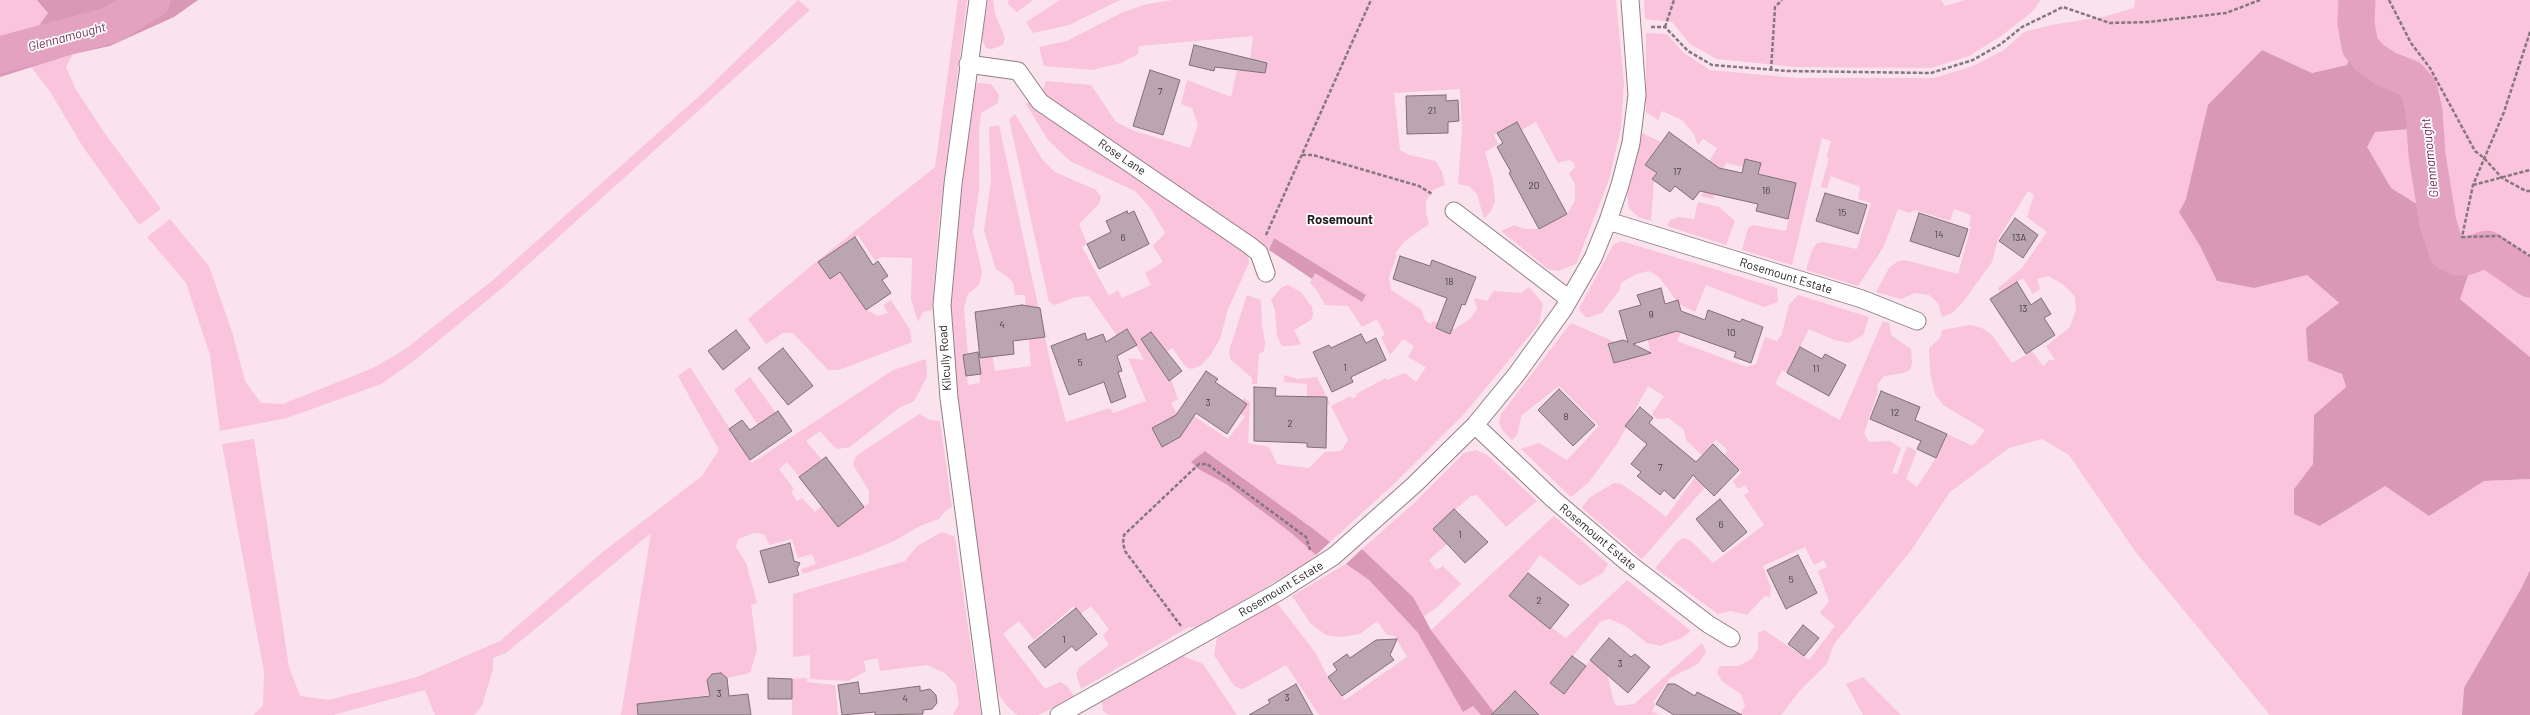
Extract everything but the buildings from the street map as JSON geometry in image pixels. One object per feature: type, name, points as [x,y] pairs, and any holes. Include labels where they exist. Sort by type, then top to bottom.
[{"type":"street","name":"Kilcully Road","points":[[978,0],[968,64],[952,191],[942,304],[943,339],[963,514],[991,715]]},
{"type":"street","name":"Rosemount Estate","points":[[1059,715],[1284,588],[1334,556],[1414,485],[1475,425],[1550,330],[1593,258],[1608,221],[1631,144],[1634,123],[1638,75],[1630,0]]},
{"type":"street","name":"Rose Lane","points":[[968,64],[1018,71],[1040,102],[1258,253]]},
{"type":"street","points":[[1454,211],[1569,300]]},
{"type":"street","name":"Rosemount Estate","points":[[1608,221],[1862,300],[1917,321]]},
{"type":"street","points":[[1258,253],[1266,273]]},
{"type":"street","name":"Rosemount Estate","points":[[1475,425],[1553,499],[1627,562],[1708,624],[1731,638]]},
{"type":"path","points":[[1258,253],[1371,0]]},
{"type":"path","points":[[1665,27],[1674,0]]},
{"type":"path","points":[[1771,70],[1775,7],[1782,0]]},
{"type":"path","points":[[1632,26],[1665,27],[1688,51],[1712,65],[1771,70],[1931,73],[1973,60],[2002,44],[2022,27],[2063,7],[2110,23],[2148,22],[2226,13],[2260,0]]},
{"type":"path","points":[[2389,0],[2411,43],[2430,68],[2475,151],[2484,158],[2502,178],[2526,191],[2530,191]]},
{"type":"path","points":[[2530,32],[2504,112],[2473,185],[2462,237],[2499,236],[2530,256]]},
{"type":"path","points":[[1302,155],[1312,155],[1419,186],[1432,194]]},
{"type":"path","points":[[2473,185],[2530,170]]},
{"type":"path","points":[[1184,630],[1125,551],[1123,543],[1124,536],[1199,464],[1207,464],[1306,536],[1310,547],[1309,556]]},
{"type":"path","points":[[1180,625],[1184,623]]},
{"type":"shaded area","points":[[0,0],[68,0],[48,13],[35,31],[0,39]]},
{"type":"shaded area","points":[[37,0],[198,0],[174,17],[110,46],[73,54],[0,77],[0,39],[35,31],[48,13]]},
{"type":"shaded area","points":[[798,0],[810,10],[501,289],[415,360],[381,384],[287,418],[220,431],[210,355],[186,283],[147,237],[170,219],[209,266],[233,335],[245,381],[261,403],[283,404],[373,368],[404,350],[493,280],[706,90]]},
{"type":"shaded area","points":[[958,0],[967,0],[939,221],[932,310],[923,312],[918,322],[911,299],[912,258],[881,257],[875,261],[858,235],[818,262],[829,279],[841,272],[866,310],[878,316],[888,313],[883,305],[891,300],[910,330],[912,342],[839,370],[828,370],[793,333],[783,333],[766,344],[748,319],[811,266],[935,167]]},
{"type":"shaded area","points":[[988,0],[993,0],[995,14],[1005,38],[1003,45],[992,49],[986,48],[982,39]]},
{"type":"shaded area","points":[[1009,0],[1033,0],[1017,12],[1007,3]]},
{"type":"shaded area","points":[[1060,0],[1120,0],[1069,25],[1033,33],[1026,22]]},
{"type":"shaded area","points":[[1173,0],[1616,0],[1624,83],[1621,128],[1609,180],[1576,264],[1558,271],[1548,269],[1501,231],[1514,225],[1525,229],[1539,229],[1567,214],[1575,201],[1575,184],[1569,174],[1575,167],[1574,163],[1569,160],[1558,163],[1536,122],[1522,130],[1517,122],[1494,135],[1498,144],[1485,152],[1493,181],[1495,201],[1491,211],[1484,219],[1477,194],[1469,186],[1458,184],[1462,131],[1460,89],[1394,93],[1400,150],[1409,155],[1436,161],[1442,172],[1445,185],[1433,190],[1426,201],[1426,213],[1429,224],[1405,241],[1395,253],[1397,255],[1389,277],[1391,290],[1421,309],[1425,320],[1430,324],[1433,321],[1455,329],[1471,318],[1477,309],[1474,298],[1487,301],[1494,291],[1521,293],[1529,287],[1543,304],[1539,324],[1465,413],[1397,481],[1330,542],[1206,451],[1197,469],[1226,484],[1290,532],[1316,555],[1305,564],[1196,628],[1189,627],[1081,689],[1076,674],[1080,667],[1109,645],[1103,635],[1109,629],[1091,606],[1081,614],[1074,606],[1034,640],[1019,621],[1003,634],[1045,689],[1060,682],[1068,687],[1075,698],[1038,715],[1017,715],[1008,707],[999,695],[989,642],[950,343],[949,279],[969,111],[977,83],[991,84],[999,95],[998,103],[981,113],[979,128],[979,189],[973,232],[982,273],[979,285],[968,294],[964,308],[968,354],[963,355],[968,385],[980,383],[979,356],[992,354],[995,371],[1031,366],[1025,295],[1015,295],[1013,283],[1009,278],[996,269],[984,231],[991,181],[989,127],[999,125],[1052,370],[1066,422],[1110,408],[1113,413],[1146,401],[1128,358],[1144,360],[1127,329],[1117,336],[1089,296],[1076,297],[1055,305],[1049,302],[1009,119],[1015,114],[1042,159],[1055,172],[1096,190],[1101,197],[1099,204],[1079,224],[1087,244],[1082,247],[1109,296],[1118,290],[1122,298],[1151,285],[1145,273],[1163,262],[1153,246],[1165,233],[1151,209],[1135,191],[1070,161],[1048,140],[1026,104],[1029,102],[1042,108],[1247,249],[1249,263],[1228,309],[1220,339],[1210,356],[1200,366],[1192,369],[1186,367],[1172,348],[1155,360],[1168,381],[1171,379],[1178,399],[1171,403],[1176,412],[1179,411],[1192,419],[1194,416],[1228,439],[1245,417],[1238,412],[1244,398],[1250,402],[1248,443],[1269,447],[1277,464],[1309,468],[1325,452],[1341,451],[1348,440],[1331,406],[1351,396],[1352,399],[1357,396],[1356,394],[1386,378],[1387,380],[1405,373],[1416,382],[1426,367],[1408,357],[1414,346],[1403,339],[1390,355],[1381,337],[1385,335],[1377,319],[1362,327],[1348,306],[1325,305],[1316,289],[1310,283],[1315,272],[1362,302],[1366,295],[1274,238],[1269,250],[1253,241],[1040,98],[1046,81],[1091,85],[1116,122],[1132,130],[1190,148],[1198,125],[1192,108],[1181,104],[1187,80],[1231,97],[1237,70],[1249,71],[1253,36],[1139,46],[1138,54],[1121,63],[1092,70],[1044,66],[1039,47],[1067,41],[1123,12],[1147,4]]},
{"type":"shaded area","points":[[1644,0],[1941,0],[1945,6],[1965,0],[2041,0],[2032,12],[2001,36],[1969,56],[1931,68],[1796,67],[1717,59],[1690,44],[1672,22],[1645,19]]},
{"type":"shaded area","points":[[2135,0],[2530,0],[2530,357],[2459,298],[2453,263],[2441,247],[2436,216],[2391,188],[2366,147],[2375,132],[2434,127],[2418,78],[2388,61],[2358,31],[2347,65],[2312,73],[2262,50],[2179,212],[2200,246],[2217,281],[2254,288],[2307,274],[2339,304],[2308,361],[2342,374],[2346,387],[2314,415],[2313,464],[2294,489],[2321,526],[2385,486],[2429,516],[2484,481],[2530,479],[2530,570],[2522,587],[2464,688],[2462,715],[2270,715],[2135,551],[2069,455],[2042,439],[2009,448],[1950,492],[1910,552],[1834,644],[1827,664],[1802,688],[1781,715],[1740,715],[1745,705],[1741,694],[1722,681],[1717,673],[1720,666],[1738,666],[1752,659],[1758,649],[1758,633],[1764,630],[1809,660],[1835,626],[1820,613],[1829,601],[1818,571],[1827,567],[1824,560],[1814,565],[1805,547],[1763,566],[1771,587],[1770,597],[1765,596],[1747,615],[1731,611],[1718,614],[1655,568],[1678,541],[1684,538],[1690,540],[1713,563],[1764,525],[1744,495],[1749,492],[1745,485],[1738,489],[1733,481],[1742,472],[1729,460],[1642,559],[1582,508],[1589,498],[1614,483],[1621,484],[1666,517],[1696,476],[1701,480],[1728,450],[1716,440],[1702,455],[1686,440],[1684,430],[1669,418],[1657,419],[1652,414],[1664,396],[1648,386],[1617,444],[1589,482],[1571,497],[1521,449],[1539,443],[1567,460],[1599,426],[1559,386],[1522,415],[1517,435],[1512,440],[1503,431],[1499,422],[1501,414],[1571,323],[1615,342],[1608,344],[1614,363],[1650,352],[1648,340],[1682,329],[1677,341],[1747,367],[1756,364],[1765,337],[1777,341],[1782,334],[1789,305],[1798,295],[1869,317],[1863,335],[1849,343],[1834,340],[1809,329],[1787,373],[1782,370],[1775,384],[1840,420],[1883,321],[1889,323],[1891,335],[1911,349],[1912,363],[1910,370],[1904,373],[1884,376],[1877,385],[1878,391],[1864,433],[1869,442],[1890,441],[1901,448],[1892,473],[1897,474],[1907,446],[1917,451],[1906,479],[1917,487],[1936,458],[1947,434],[1973,446],[1985,430],[1943,405],[1935,394],[1930,373],[1929,348],[1940,338],[1942,330],[1970,325],[1982,328],[1992,335],[2012,363],[2032,351],[2043,366],[2049,360],[2055,360],[2046,346],[2070,327],[2076,309],[2075,297],[2064,285],[2048,276],[2037,279],[2040,289],[2033,294],[2023,278],[2000,293],[1998,288],[2022,268],[2047,232],[2027,217],[2034,195],[2028,191],[1998,239],[1992,262],[1963,302],[1952,313],[1942,317],[1938,303],[1929,295],[1915,293],[1901,299],[1876,292],[1889,268],[1898,261],[1905,260],[1958,274],[1971,227],[1969,226],[1971,215],[1954,209],[1950,221],[1915,210],[1909,213],[1898,209],[1883,248],[1858,286],[1806,270],[1812,250],[1817,243],[1823,242],[1857,249],[1871,203],[1858,199],[1860,187],[1831,176],[1827,188],[1821,187],[1829,158],[1826,158],[1831,141],[1822,138],[1792,265],[1742,250],[1748,228],[1753,225],[1786,231],[1796,183],[1758,174],[1761,163],[1745,159],[1743,167],[1726,163],[1723,169],[1720,168],[1713,199],[1701,196],[1716,173],[1707,165],[1717,148],[1703,139],[1698,145],[1693,133],[1682,120],[1662,111],[1658,120],[1646,112],[1646,33],[1667,34],[1684,53],[1710,70],[1796,78],[1934,78],[1973,66],[2004,50],[2024,32],[2051,25],[2103,17],[2134,8]]},
{"type":"shaded area","points":[[2358,31],[2388,61],[2418,78],[2434,127],[2375,132],[2367,147],[2391,188],[2436,216],[2441,247],[2453,263],[2472,263],[2460,299],[2530,357],[2530,479],[2484,481],[2429,516],[2385,486],[2320,526],[2294,514],[2294,489],[2313,464],[2314,415],[2346,387],[2342,374],[2308,361],[2306,328],[2339,303],[2307,275],[2254,288],[2217,281],[2200,246],[2179,212],[2186,199],[2208,105],[2262,50],[2312,73],[2347,65]]},
{"type":"shaded area","points":[[73,54],[66,67],[75,88],[106,135],[161,209],[139,225],[83,147],[49,90],[31,67]]},
{"type":"shaded area","points":[[1642,133],[1661,142],[1645,165],[1657,173],[1652,179],[1654,181],[1651,221],[1638,217],[1629,208],[1627,195]]},
{"type":"shaded area","points":[[1698,202],[1719,207],[1735,221],[1726,245],[1667,226],[1670,220],[1678,217],[1694,219]]},
{"type":"shaded area","points":[[1274,238],[1366,295],[1362,302],[1315,273],[1312,279],[1269,250]]},
{"type":"shaded area","points":[[1621,241],[1777,288],[1778,302],[1764,307],[1706,285],[1695,312],[1679,304],[1659,277],[1649,271],[1636,274],[1621,283],[1619,291],[1602,313],[1586,318],[1579,309],[1613,245]]},
{"type":"shaded area","points":[[1288,285],[1301,292],[1312,307],[1313,315],[1311,320],[1294,330],[1301,344],[1282,346],[1277,336],[1275,310],[1271,300],[1282,287]]},
{"type":"shaded area","points":[[1247,295],[1261,300],[1262,325],[1265,342],[1264,351],[1259,354],[1257,384],[1252,384],[1252,378],[1230,359],[1229,351]]},
{"type":"shaded area","points":[[926,359],[927,377],[914,401],[899,408],[850,447],[838,449],[833,446],[820,431],[806,441],[822,460],[799,477],[787,462],[779,469],[794,489],[791,492],[797,501],[802,498],[815,512],[822,506],[838,527],[869,503],[869,491],[853,465],[856,456],[919,414],[930,420],[940,421],[952,507],[945,511],[939,519],[922,525],[894,541],[861,555],[803,574],[801,569],[816,564],[812,554],[798,558],[792,539],[770,545],[764,534],[754,533],[738,539],[736,547],[746,563],[757,603],[751,605],[757,650],[750,673],[727,678],[721,673],[712,674],[707,680],[709,689],[713,694],[660,702],[662,715],[621,715],[651,533],[506,653],[493,658],[493,669],[482,706],[474,715],[435,715],[425,690],[333,715],[253,715],[263,706],[264,672],[222,444],[254,439],[289,667],[300,696],[329,700],[417,677],[500,641],[604,551],[702,476],[719,450],[678,376],[690,367],[752,463],[893,370]]},
{"type":"shaded area","points":[[1284,375],[1298,379],[1317,377],[1330,404],[1307,405],[1307,384],[1284,382]]},
{"type":"shaded area","points":[[750,377],[776,413],[758,425],[734,390]]},
{"type":"shaded area","points":[[1476,450],[1487,455],[1537,501],[1506,527],[1477,495],[1471,496],[1433,529],[1447,544],[1429,560],[1436,570],[1443,566],[1461,584],[1436,608],[1422,618],[1413,597],[1362,549],[1412,505],[1464,453]]},
{"type":"shaded area","points":[[1205,451],[1330,542],[1316,555],[1290,532],[1226,484],[1198,469],[1191,462]]},
{"type":"shaded area","points":[[1554,516],[1608,564],[1603,573],[1580,586],[1540,555],[1509,597],[1566,638],[1627,580],[1691,631],[1682,638],[1660,646],[1647,643],[1626,626],[1609,619],[1600,622],[1551,684],[1564,694],[1590,660],[1607,674],[1614,702],[1617,706],[1634,704],[1702,643],[1706,652],[1698,664],[1670,678],[1653,703],[1656,704],[1652,711],[1659,715],[1496,715],[1431,630]]},
{"type":"shaded area","points":[[942,532],[955,537],[981,715],[953,715],[959,704],[956,685],[945,673],[927,665],[880,671],[878,658],[864,661],[866,671],[848,681],[810,679],[810,655],[793,657],[793,594],[905,561],[917,546]]},
{"type":"shaded area","points":[[1362,549],[1413,597],[1431,630],[1496,715],[1481,715],[1473,706],[1463,712],[1418,633],[1369,580],[1346,564]]},
{"type":"shaded area","points":[[1346,564],[1369,580],[1418,633],[1463,712],[1473,706],[1481,715],[1319,715],[1286,665],[1245,688],[1241,689],[1234,686],[1214,655],[1217,638],[1277,603],[1315,652],[1328,677],[1345,700],[1407,657],[1395,636],[1387,635],[1377,621],[1360,634],[1340,637],[1326,635],[1311,624],[1292,596]]},
{"type":"shaded area","points":[[2530,570],[2530,715],[2462,715],[2464,688],[2522,587]]},
{"type":"shaded area","points":[[1183,656],[1203,664],[1237,715],[1109,715],[1103,711],[1102,702]]},
{"type":"shaded area","points":[[1863,677],[1901,715],[1863,715],[1846,684]]},
{"type":"shaded area","points":[[807,678],[807,682],[835,685],[838,715],[792,715],[792,679]]},
{"type":"waterway","name":"Glennamought","points":[[0,55],[111,25],[152,0]]},
{"type":"waterway","name":"Glennamought","points":[[2357,0],[2356,23],[2360,46],[2371,59],[2386,69],[2409,78],[2419,89],[2424,111],[2427,155],[2438,223],[2447,252],[2458,257],[2465,257],[2487,249],[2530,279]]},
{"type":"district","name":"Rosemount","points":[[1340,220]]}]
